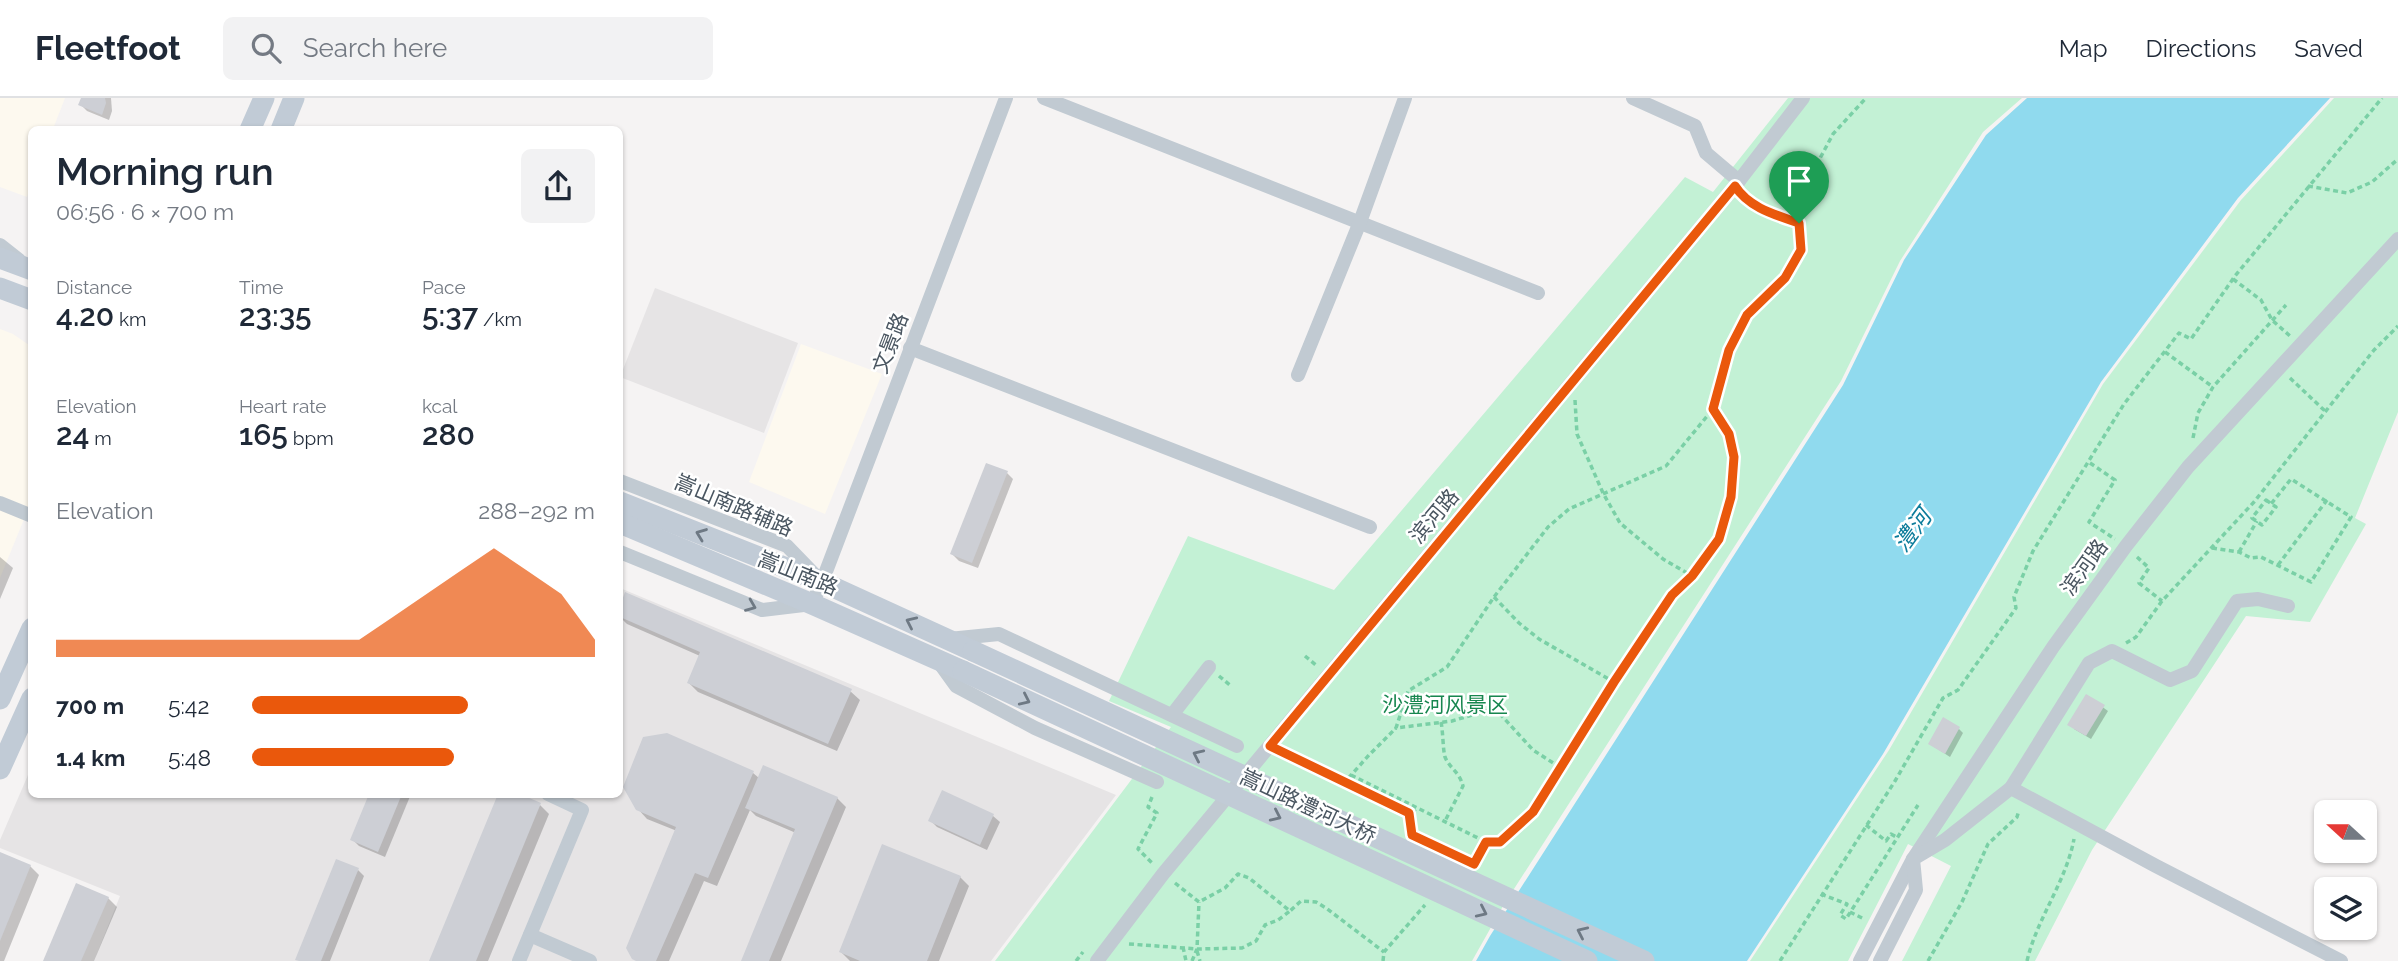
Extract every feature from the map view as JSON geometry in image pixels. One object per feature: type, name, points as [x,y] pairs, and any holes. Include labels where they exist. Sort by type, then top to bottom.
[{"type":"main road","points":[[252,126],[264,98]]},
{"type":"main road","points":[[283,126],[294,98]]},
{"type":"main road","points":[[0,258],[28,268]]},
{"type":"main road","points":[[0,288],[28,299]]},
{"type":"main road","name":"嵩山南路","points":[[623,503],[822,582],[973,651]]},
{"type":"main road","name":"嵩山南路","points":[[623,524],[963,671]]},
{"type":"main road","points":[[0,699],[28,637]]},
{"type":"main road","name":"嵩山路澧河大桥","points":[[973,651],[1644,961]]},
{"type":"main road","name":"嵩山路澧河大桥","points":[[963,671],[1587,961]]},
{"type":"main road","points":[[2,759],[28,706]]},
{"type":"street","name":"文景路","points":[[812,604],[1006,98]]},
{"type":"street","points":[[1044,98],[1538,293]]},
{"type":"street","points":[[1298,375],[1360,222],[1405,98]]},
{"type":"street","points":[[1633,98],[1695,126],[1706,153],[1737,183]]},
{"type":"street","name":"滨河路","points":[[1097,961],[1163,874],[1737,183],[1804,98]]},
{"type":"street","name":"滨河路","points":[[1860,961],[1913,859],[2053,648],[2126,546],[2188,467],[2398,239]]},
{"type":"street","points":[[0,245],[28,267]]},
{"type":"street","points":[[0,299],[28,299]]},
{"type":"street","points":[[911,348],[1370,527]]},
{"type":"street","name":"嵩山南路辅路","points":[[623,482],[787,546],[822,582]]},
{"type":"street","points":[[0,503],[28,514]]},
{"type":"street","points":[[623,553],[762,610],[812,604]]},
{"type":"street","points":[[1880,961],[1916,890],[1913,859],[2017,791],[2089,663],[2112,651],[2170,680],[2192,671],[2237,601],[2258,599],[2288,606]]},
{"type":"street","points":[[947,639],[999,634],[1237,746]]},
{"type":"street","points":[[937,659],[956,687],[1035,728],[1157,782]]},
{"type":"street","points":[[1172,715],[1209,667]]},
{"type":"street","points":[[2017,791],[2341,961]]},
{"type":"street","points":[[519,961],[582,810],[556,798]]},
{"type":"street","points":[[530,935],[590,961]]},
{"type":"path","points":[[1345,782],[1396,728],[1408,691],[1447,667],[1494,597],[1548,527],[1569,509],[1666,466],[1713,409],[1729,350],[1747,315],[1785,278],[1801,250],[1799,223],[1810,177],[1833,134],[1866,98]]},
{"type":"path","points":[[1780,961],[1895,781],[1943,698],[1958,690],[2016,608],[2014,597],[2034,551],[2124,404],[2179,333],[2191,339],[2232,279],[2382,98]]},
{"type":"path","points":[[2308,186],[2347,193],[2372,182],[2398,159]]},
{"type":"path","points":[[1737,183],[1739,192],[1765,211],[1799,223]]},
{"type":"path","points":[[2232,279],[2261,300],[2272,320],[2300,345]]},
{"type":"path","points":[[2188,467],[2197,413],[2213,387],[2286,305]]},
{"type":"path","points":[[2112,651],[2136,637],[2162,601],[2254,502],[2374,350],[2398,326]]},
{"type":"path","points":[[2165,352],[2213,387]]},
{"type":"path","points":[[2295,369],[2289,378],[2326,411]]},
{"type":"path","points":[[1574,380],[1577,434],[1603,493],[1620,523],[1663,559],[1692,576]]},
{"type":"path","points":[[1351,775],[1486,842],[1500,842],[1533,812],[1672,595],[1692,576],[1719,539],[1731,497],[1734,457],[1729,434],[1713,409]]},
{"type":"path","points":[[2090,463],[2115,480],[2089,522],[2126,546],[2149,568],[2138,583],[2162,601]]},
{"type":"path","points":[[2212,548],[2238,552],[2251,558],[2261,557],[2312,582],[2351,517],[2291,479],[2271,504]]},
{"type":"path","points":[[2266,500],[2271,504],[2276,507],[2262,525],[2252,518],[2266,500]]},
{"type":"path","points":[[2278,565],[2327,500]]},
{"type":"path","points":[[2254,502],[2260,508]]},
{"type":"path","points":[[2238,552],[2257,521]]},
{"type":"path","points":[[1494,597],[1539,639],[1614,682]]},
{"type":"path","points":[[1396,728],[1475,716],[1489,710],[1501,715],[1533,750],[1561,768]]},
{"type":"path","points":[[1441,722],[1444,755],[1460,774],[1463,786],[1445,821]]},
{"type":"path","points":[[1270,746],[1409,813],[1412,835],[1422,839]]},
{"type":"path","points":[[1157,782],[1148,807],[1157,813],[1138,849],[1163,874],[1199,902]]},
{"type":"path","points":[[1928,961],[1962,902],[1988,844],[2017,817],[2017,791]]},
{"type":"path","points":[[1821,894],[1847,904],[1840,915],[1846,919],[1918,805]]},
{"type":"path","points":[[1410,822],[1416,807]]},
{"type":"path","points":[[2026,961],[2031,942],[2071,857],[2077,823]]},
{"type":"path","points":[[1866,825],[1886,841],[1891,834],[1898,838]]},
{"type":"path","points":[[1464,859],[1474,864],[1486,842]]},
{"type":"path","points":[[1199,902],[1225,888],[1238,874],[1249,878],[1290,911]]},
{"type":"path","points":[[1383,961],[1384,952],[1421,912],[1427,900]]},
{"type":"path","points":[[1112,943],[1197,949],[1242,948],[1256,940],[1265,925],[1278,920],[1301,901],[1316,902],[1384,952]]},
{"type":"path","points":[[1199,902],[1197,949],[1200,961]]},
{"type":"path","points":[[1183,947],[1186,961]]},
{"type":"path","points":[[1192,961],[1197,949]]},
{"type":"shaded area","points":[[0,98],[65,98],[54,126],[28,126],[27,197],[0,187]]},
{"type":"shaded area","points":[[655,288],[798,343],[764,433],[623,378],[623,369]]},
{"type":"shaded area","points":[[0,329],[28,344],[28,509],[0,578]]},
{"type":"shaded area","points":[[801,344],[882,374],[825,514],[749,482]]},
{"type":"shaded area","points":[[623,589],[1116,795],[991,961],[94,961],[120,896],[0,848],[0,840],[28,775],[28,798],[623,798]]},
{"type":"green space","name":"沙澧河风景区","points":[[1788,98],[2022,98],[1983,132],[1900,261],[1841,381],[1503,906],[1472,961],[995,961],[1171,727],[1109,701],[1188,536],[1334,590],[1685,177],[1713,192]]},
{"type":"green space","points":[[2334,98],[2398,98],[2398,412],[2355,518],[2366,524],[2310,622],[2246,616],[2092,850],[2035,961],[1902,961],[1951,866],[1908,844],[1848,961],[1750,961],[1889,750],[2103,384],[2241,200]]},
{"type":"water","name":"澧河","points":[[2027,98],[2330,98],[2238,198],[2101,382],[1883,754],[1747,961],[1476,961],[1843,385],[1904,260],[1986,135]]},
{"type":"building","points":[[81,98],[105,98],[102,115],[78,105]]},
{"type":"building","points":[[986,463],[1008,471],[972,563],[950,554]]},
{"type":"building","points":[[625,592],[852,689],[828,744],[687,683],[700,652],[623,618]]},
{"type":"building","points":[[2086,694],[2105,705],[2086,736],[2067,725]]},
{"type":"building","points":[[1943,717],[1960,727],[1945,754],[1928,744]]},
{"type":"building","points":[[667,733],[754,771],[708,878],[695,873],[656,961],[636,961],[626,948],[676,827],[636,810],[623,787],[643,737]]},
{"type":"building","points":[[763,765],[838,797],[769,961],[741,961],[795,829],[745,808]]},
{"type":"building","points":[[942,790],[994,814],[980,845],[928,821]]},
{"type":"building","points":[[367,798],[400,798],[378,852],[350,840]]},
{"type":"building","points":[[496,798],[529,798],[541,803],[476,961],[429,961]]},
{"type":"building","points":[[882,844],[961,876],[927,961],[860,961],[839,952]]},
{"type":"building","points":[[0,852],[31,865],[0,941]]},
{"type":"building","points":[[336,859],[359,868],[321,961],[295,960]]},
{"type":"building","points":[[76,883],[109,897],[81,961],[43,961]]},
{"type":"route","points":[[1735,186],[1765,211],[1799,223],[1801,250],[1785,278],[1747,315],[1729,350],[1713,409],[1729,434],[1734,457],[1731,497],[1719,539],[1692,576],[1672,595],[1533,812],[1500,842],[1486,842],[1474,864],[1412,835],[1409,813],[1270,746],[1735,186]]}]
